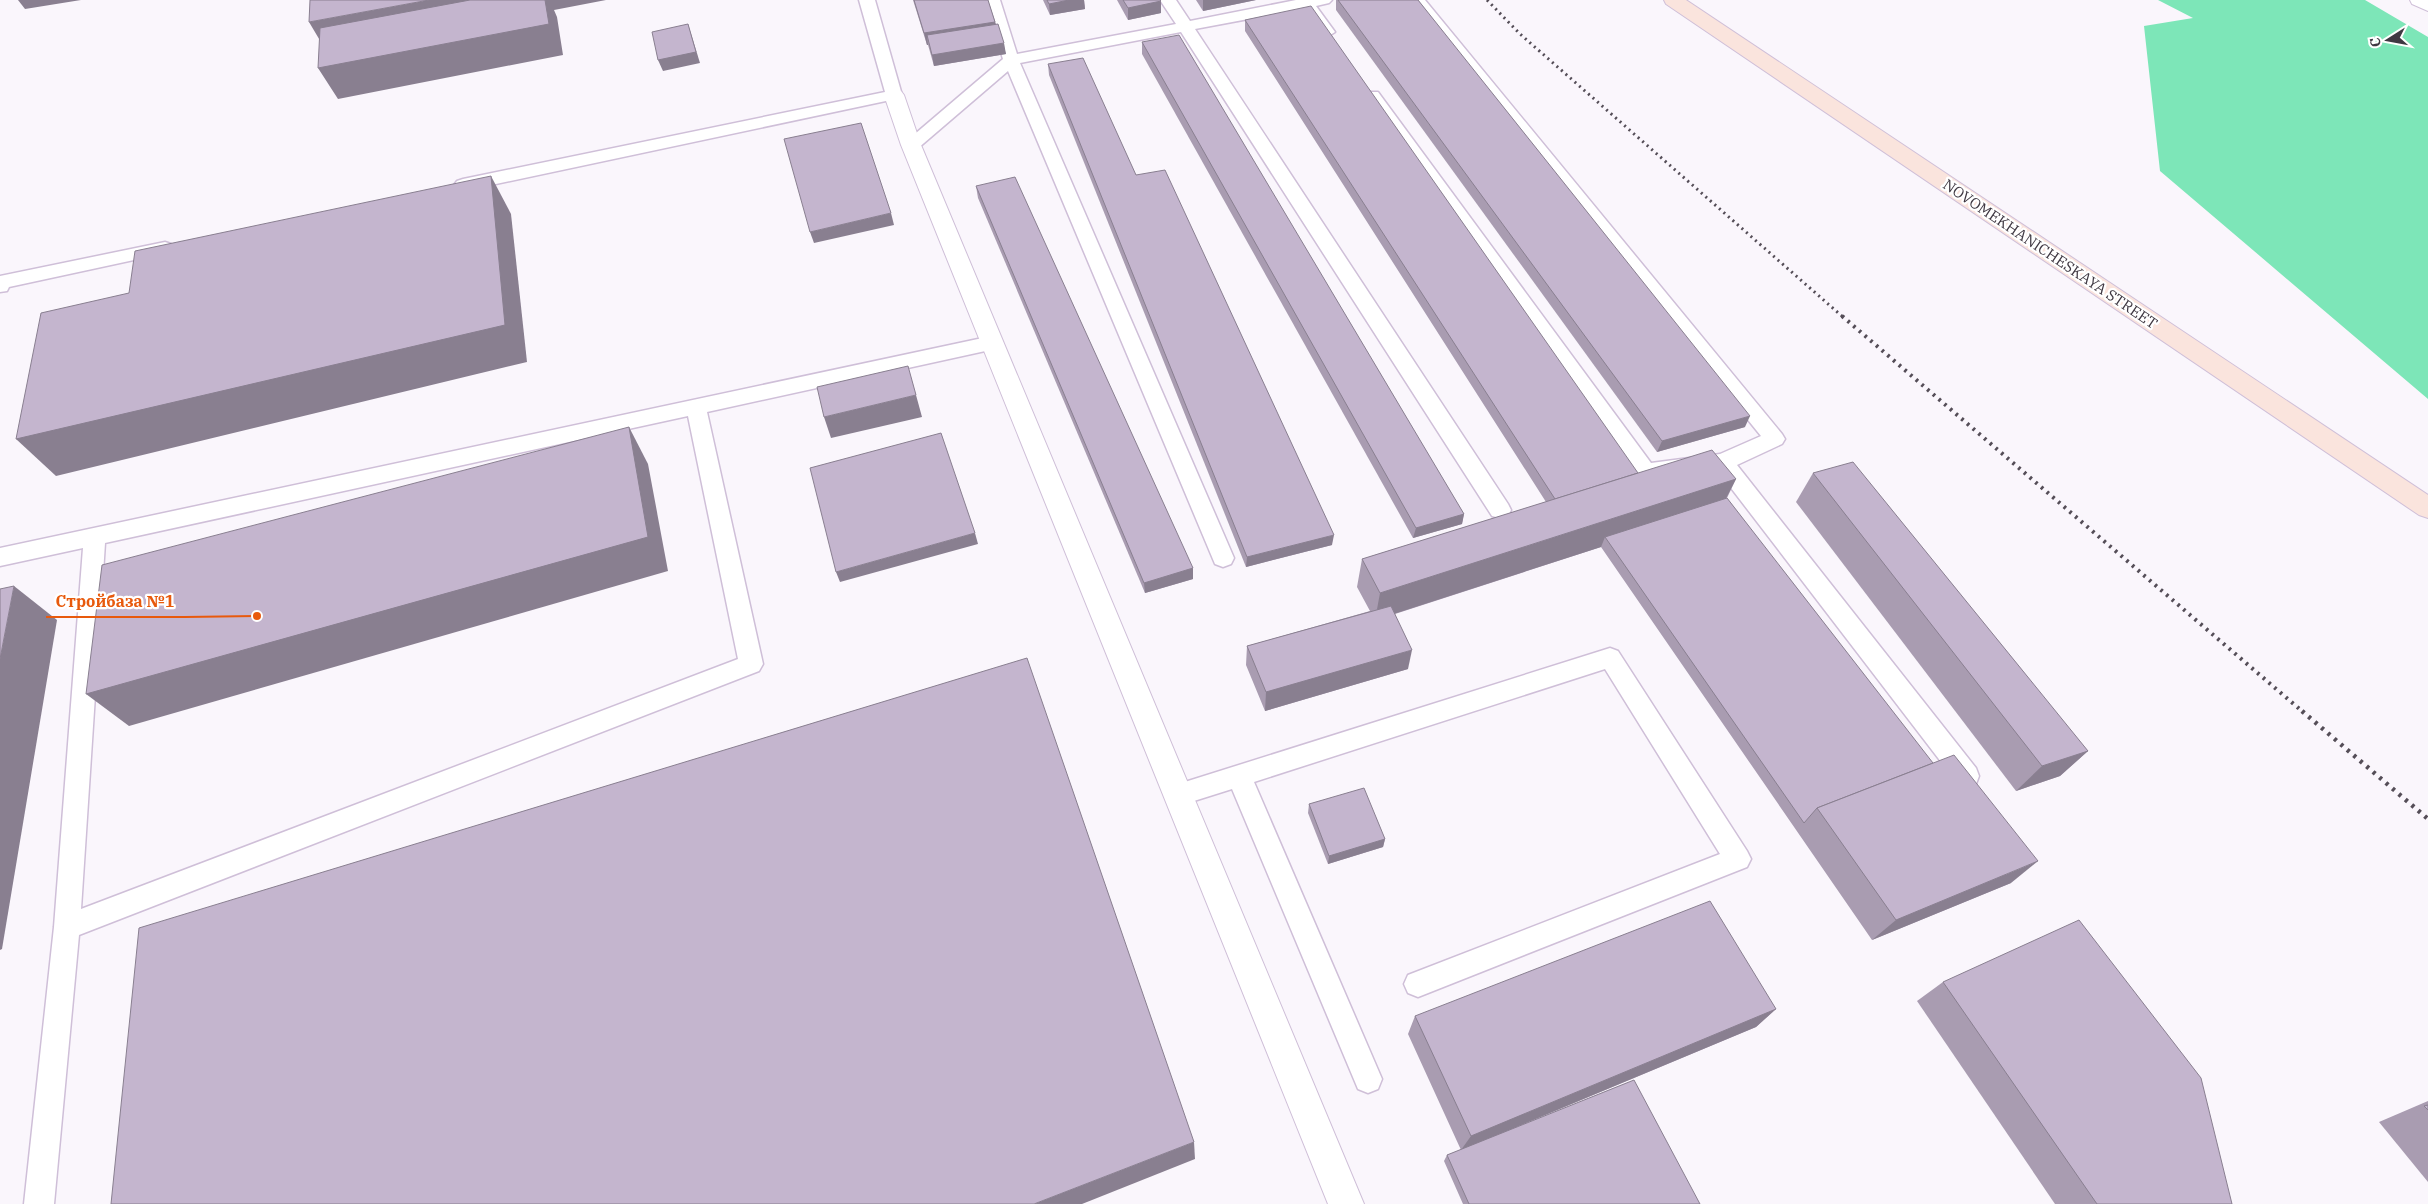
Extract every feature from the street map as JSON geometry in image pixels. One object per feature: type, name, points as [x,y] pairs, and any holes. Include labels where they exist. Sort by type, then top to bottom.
[{"type":"main road","name":"NOVOMEKHANICHESKAYA STREET","points":[[1673,0],[2428,508]]},
{"type":"street","points":[[2419,0],[2428,5]]},
{"type":"street","points":[[894,95],[911,145],[1346,1204]]},
{"type":"lane","points":[[448,188],[894,95],[868,0]]},
{"type":"lane","points":[[992,0],[1012,60],[1222,558]]},
{"type":"lane","points":[[1168,0],[1500,510]]},
{"type":"lane","points":[[1359,76],[1646,472],[1723,462],[1775,439],[1417,0]]},
{"type":"lane","points":[[911,145],[1012,60],[1311,1],[1335,44]]},
{"type":"lane","points":[[0,286],[1,282],[186,244]]},
{"type":"lane","points":[[0,556],[992,343]]},
{"type":"lane","points":[[67,927],[751,664],[696,407]]},
{"type":"lane","points":[[1723,462],[1966,776]]},
{"type":"lane","points":[[39,1204],[67,927],[95,536]]},
{"type":"lane","points":[[1178,795],[1610,658],[1738,859],[1418,984]]},
{"type":"lane","points":[[1239,776],[1368,1079]]},
{"type":"green space","points":[[2158,0],[2365,0],[2428,37],[2428,399],[2160,171],[2144,26],[2193,18]]},
{"type":"building","points":[[310,0],[429,0],[309,22]]},
{"type":"building","points":[[470,0],[545,0],[549,24],[318,68],[320,28]]},
{"type":"building","points":[[914,0],[988,0],[995,22],[924,33]]},
{"type":"building","points":[[1047,0],[1069,0],[1049,4]]},
{"type":"building","points":[[1123,0],[1160,0],[1161,1],[1128,8]]},
{"type":"building","points":[[1338,0],[1418,0],[1750,416],[1662,441]]},
{"type":"building","points":[[1311,6],[1638,473],[1555,499],[1245,20]]},
{"type":"building","points":[[688,24],[696,52],[658,60],[652,32]]},
{"type":"building","points":[[998,24],[1004,43],[932,55],[927,35]]},
{"type":"building","points":[[1179,35],[1464,514],[1416,528],[1142,42]]},
{"type":"building","points":[[1083,58],[1136,175],[1165,170],[1334,535],[1247,557],[1048,64]]},
{"type":"building","points":[[861,123],[891,213],[810,232],[784,139]]},
{"type":"building","points":[[491,176],[505,325],[16,439],[41,313],[129,293],[135,251]]},
{"type":"building","points":[[1015,177],[1193,568],[1144,583],[976,186]]},
{"type":"building","points":[[908,366],[916,395],[824,417],[817,387]]},
{"type":"building","points":[[629,427],[648,537],[86,694],[102,565]]},
{"type":"building","points":[[941,433],[975,533],[836,572],[810,468]]},
{"type":"building","points":[[1712,450],[1736,479],[1380,593],[1362,559]]},
{"type":"building","points":[[1853,462],[2088,751],[2042,766],[1813,473]]},
{"type":"building","points":[[1727,498],[1933,763],[1817,808],[1804,823],[1605,537]]},
{"type":"building","points":[[14,586],[0,659],[0,589]]},
{"type":"building","points":[[1391,606],[1412,650],[1266,692],[1247,646]]},
{"type":"building","points":[[1027,658],[1194,1142],[1034,1204],[111,1204],[139,928]]},
{"type":"building","points":[[1954,755],[2038,861],[1896,920],[1817,808]]},
{"type":"building","points":[[1364,788],[1385,839],[1329,856],[1309,804]]},
{"type":"building","points":[[1710,901],[1776,1009],[1471,1136],[1415,1016]]},
{"type":"building","points":[[2079,920],[2201,1078],[2232,1204],[2097,1204],[1943,982]]},
{"type":"building","points":[[1634,1080],[1700,1204],[1469,1204],[1447,1155]]},
{"type":"railway","points":[[1487,0],[1520,34],[1843,317]]},
{"type":"railway","points":[[1842,316],[2303,712]]},
{"type":"railway","points":[[2302,711],[2428,819]]},
{"type":"place","name":"Стройбаза №1","points":[[257,616]]}]
